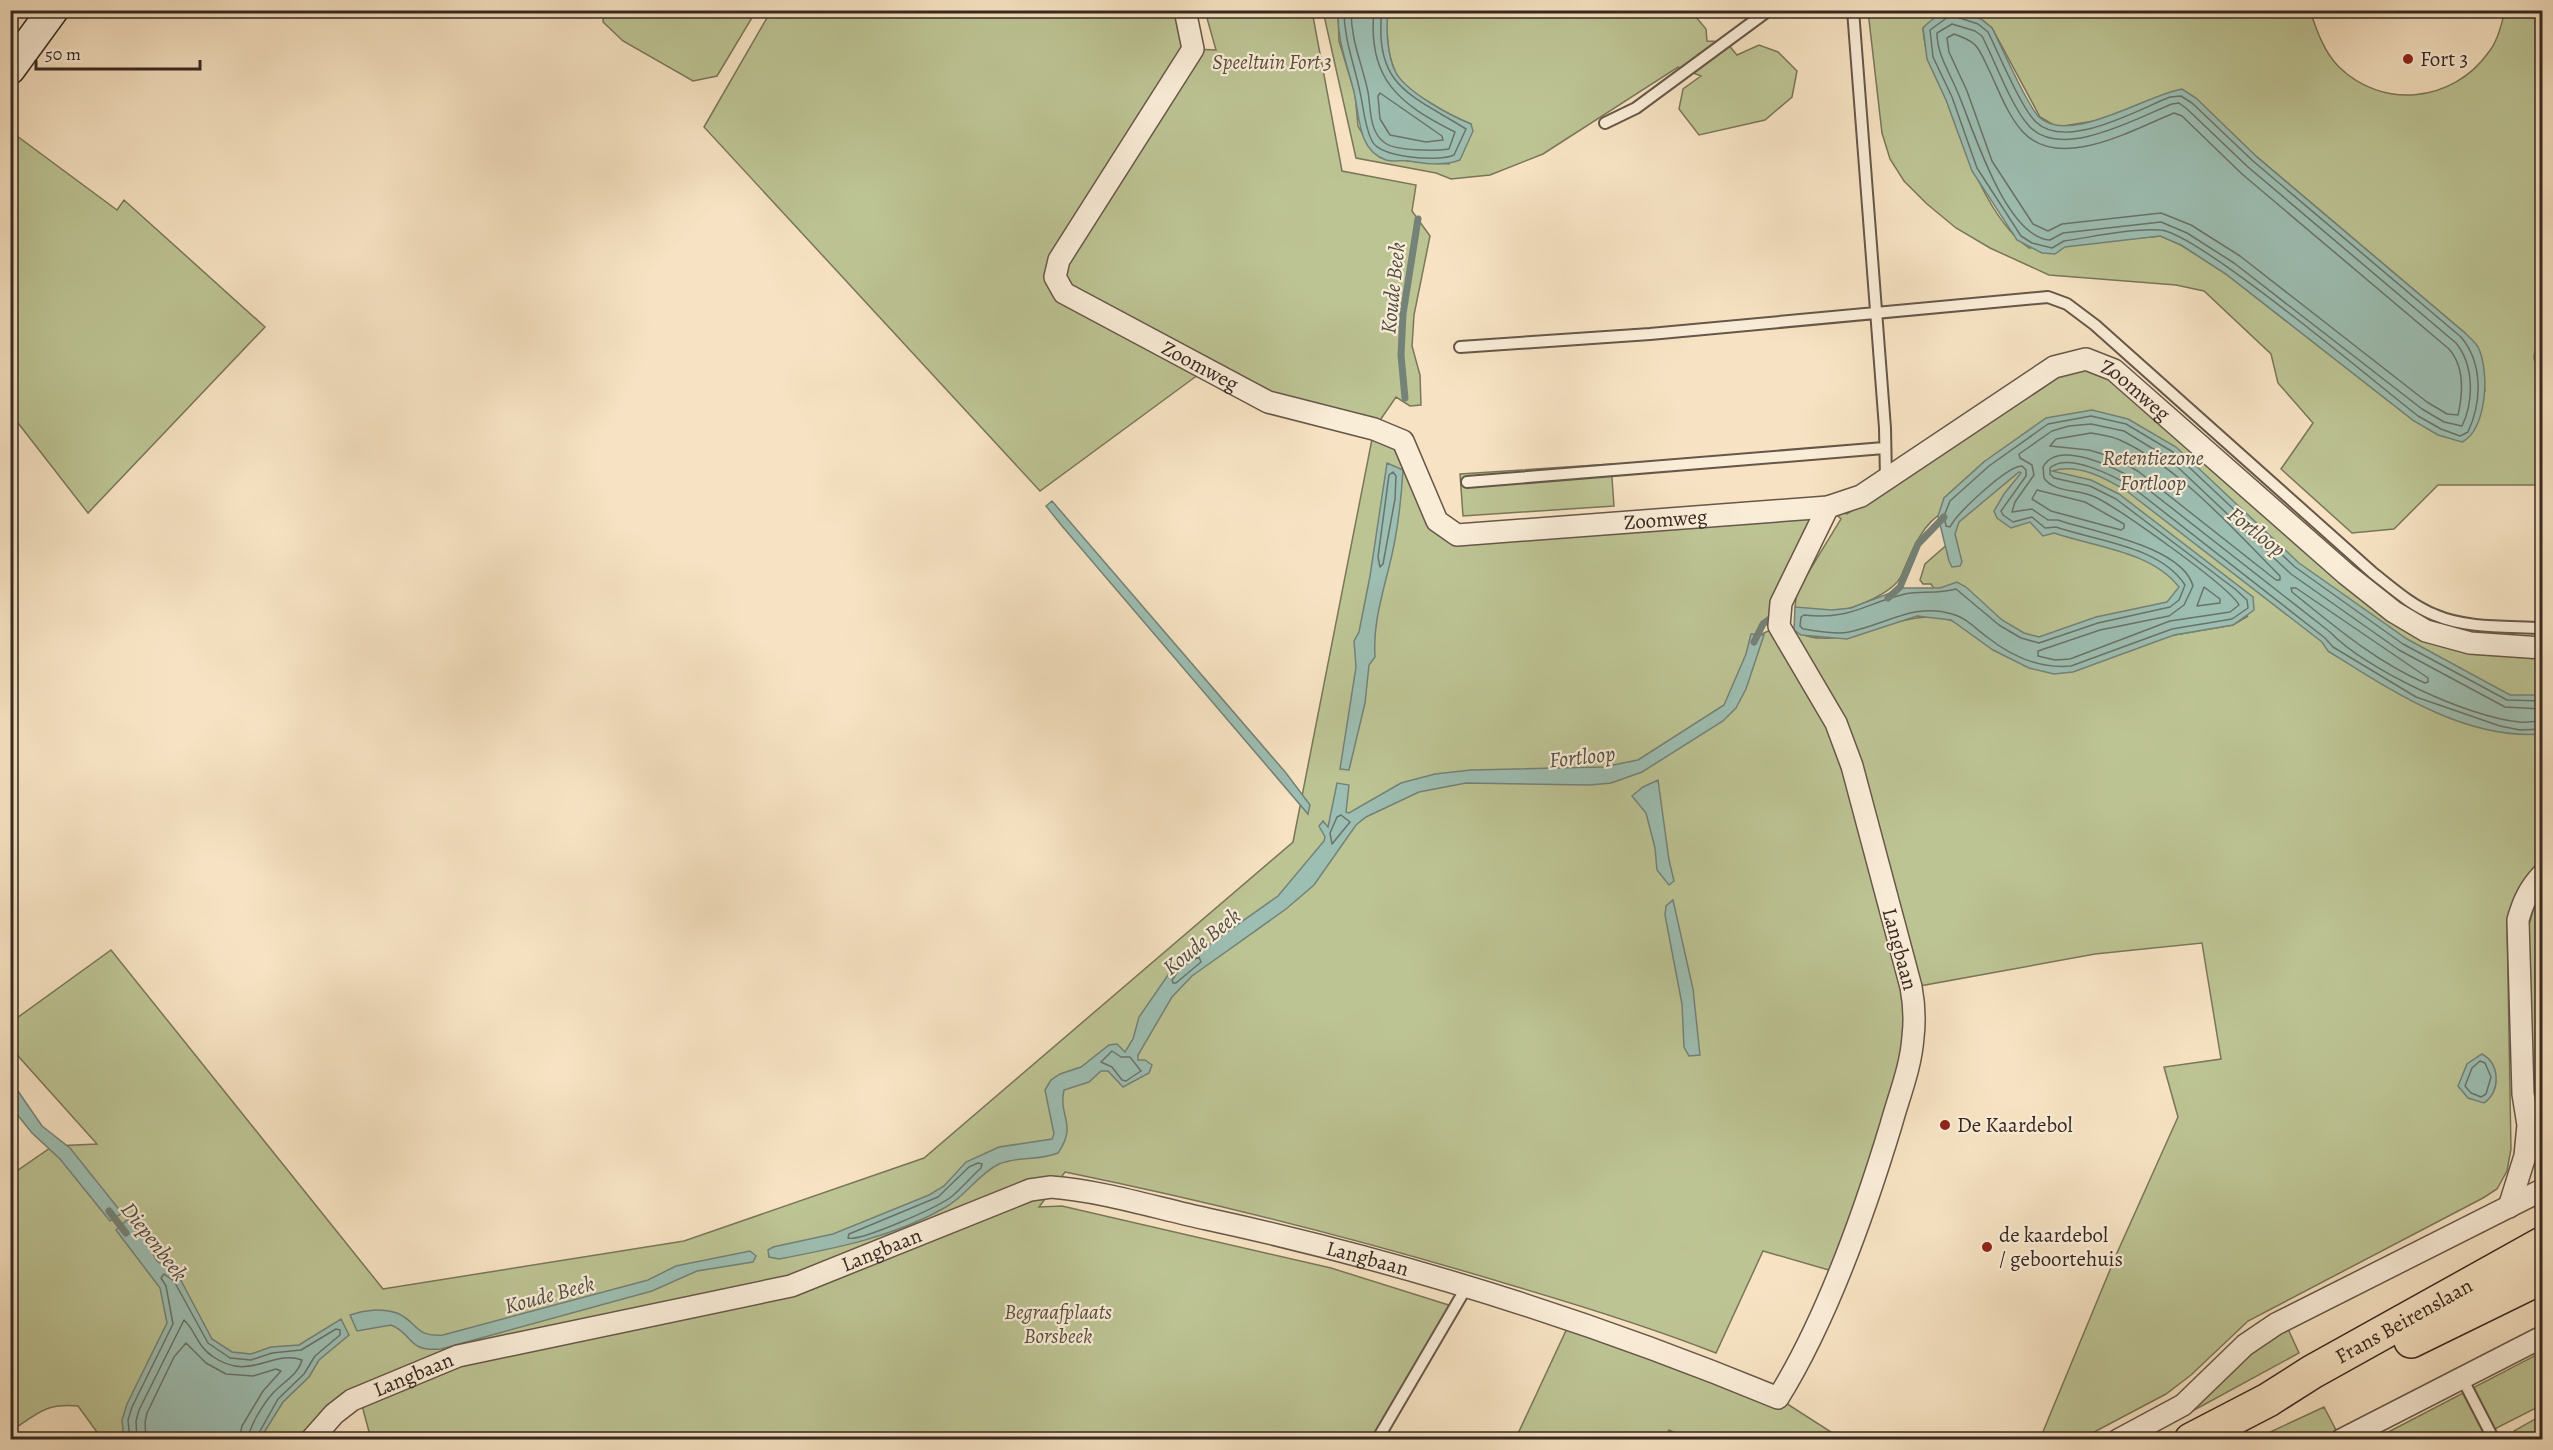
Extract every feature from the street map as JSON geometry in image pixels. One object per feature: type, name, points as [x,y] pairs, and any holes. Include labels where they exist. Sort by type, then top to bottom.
[{"type":"main road","name":"Frans Beirenslaan","points":[[2191,1440],[2268,1400],[2312,1372],[2542,1244]]},
{"type":"main road","name":"Frans Beirenslaan","points":[[2268,1400],[2318,1385],[2542,1277]]},
{"type":"street","points":[[10,69],[53,10]]},
{"type":"street","name":"Zoomweg","points":[[1185,10],[1193,49],[1059,260],[1055,277],[1064,293],[1268,402],[1374,429],[1403,441],[1437,521],[1457,535],[1828,507],[1861,496],[2054,367],[2086,359],[2099,362],[2114,370],[2346,574],[2394,612],[2426,631],[2470,643],[2542,648]]},
{"type":"street","name":"Langbaan","points":[[312,1438],[334,1414],[352,1400],[458,1356],[791,1286],[1040,1188],[1064,1188],[1276,1234],[1466,1288],[1654,1348],[1778,1398],[1789,1380],[1839,1273],[1875,1177],[1908,1065],[1913,1037],[1914,1002],[1852,766],[1836,723],[1780,616],[1828,507]]},
{"type":"street","points":[[2509,1207],[2535,1131],[2523,1094],[2517,938],[2523,902],[2532,886],[2542,875]]},
{"type":"street","points":[[2118,1440],[2182,1405],[2245,1344],[2268,1329],[2542,1190]]},
{"type":"street","points":[[2341,1440],[2542,1336]]},
{"type":"lane","points":[[1605,123],[1636,108],[1769,10]]},
{"type":"lane","points":[[1853,10],[1886,479]]},
{"type":"lane","points":[[1460,347],[1650,334],[2048,297],[2067,304],[2095,325],[2373,573],[2407,599],[2436,616],[2468,623],[2542,628]]},
{"type":"lane","points":[[1467,482],[1884,448]]},
{"type":"lane","points":[[1377,1440],[1466,1288]]},
{"type":"lane","points":[[2462,1378],[2494,1440]]},
{"type":"green space","points":[[604,10],[756,11],[717,76],[693,81],[623,41],[603,22]]},
{"type":"green space","name":"Speeltuin Fort 3","points":[[771,11],[1185,11],[1193,49],[1216,50],[1205,11],[1312,11],[1342,171],[1416,185],[1412,211],[1430,236],[1414,315],[1412,346],[1420,375],[1421,405],[1410,406],[1396,397],[1374,429],[1206,369],[1040,491],[704,127]]},
{"type":"green space","points":[[1323,11],[1338,11],[1339,41],[1355,94],[1358,126],[1365,138],[1408,161],[1449,164],[1471,124],[1428,102],[1400,79],[1392,64],[1389,49],[1388,11],[1691,11],[1706,29],[1707,41],[1726,42],[1737,55],[1759,45],[1778,52],[1797,71],[1792,97],[1765,120],[1699,135],[1679,109],[1683,89],[1701,76],[1678,67],[1543,154],[1490,175],[1451,179],[1436,173],[1356,158]]},
{"type":"green space","points":[[1868,11],[2310,11],[2329,55],[2339,67],[2357,81],[2376,90],[2396,94],[2417,94],[2437,90],[2456,82],[2473,69],[2494,43],[2505,11],[2542,11],[2542,349],[2535,351],[2534,358],[2542,382],[2542,485],[2438,485],[2394,529],[2352,533],[2281,469],[2313,423],[2278,383],[2271,354],[2204,291],[2176,285],[2049,275],[1990,248],[1956,228],[1904,181],[1890,159],[1882,133]],"holes":[[[1958,12],[1981,19],[1992,28],[2040,117],[2057,127],[2094,121],[2257,157],[2465,333],[2478,348],[2485,391],[2414,421],[2226,274],[2181,245],[2161,236],[2029,248],[2001,220],[1989,201],[1969,160],[1926,49],[1923,28]]]},
{"type":"green space","points":[[17,136],[117,210],[124,200],[265,327],[88,513],[11,414],[10,141]]},
{"type":"green space","name":"Begraafplaats Borsbeek","points":[[2077,367],[2106,374],[2384,614],[2542,657],[2542,863],[2521,888],[2507,920],[2511,1149],[2507,1171],[2497,1189],[2248,1321],[2191,1375],[2166,1394],[2081,1439],[2040,1439],[2117,1253],[2178,1117],[2164,1067],[2221,1059],[2202,943],[2095,954],[1920,986],[1913,1037],[1839,1273],[1763,1251],[1716,1353],[1590,1309],[1458,1269],[1235,1210],[1065,1172],[1039,1207],[1062,1206],[1331,1268],[1455,1307],[1377,1440],[371,1439],[357,1387],[299,1439],[102,1439],[78,1406],[68,1405],[45,1409],[17,1427],[10,1417],[11,1175],[53,1146],[97,1144],[19,1057],[11,1042],[10,1023],[111,950],[383,1289],[684,1241],[924,1158],[1293,842],[1374,429],[1403,441],[1457,535],[1828,507],[1847,514],[2036,388]],"holes":[[[1985,461],[1950,542],[1925,564],[1920,580],[1923,584],[1931,584],[1957,623],[1938,617],[1917,618],[1832,638],[1812,637],[1794,630],[1785,638],[1770,630],[1756,637],[1765,621],[1781,606],[1828,507],[1841,519],[1797,591],[1795,607],[1822,613],[1842,611],[1867,602],[1889,589],[1902,574],[1923,531],[1929,523],[1944,512],[1944,498]],[[2248,616],[2233,625],[2169,636],[2178,624]]]},
{"type":"green space","points":[[1611,464],[1614,506],[1463,516],[1460,474]]},
{"type":"green space","points":[[2542,894],[2542,1116],[2534,1098],[2532,1079],[2527,933],[2533,910]]},
{"type":"green space","points":[[1570,1322],[1778,1398],[1842,1439],[1688,1439],[1669,1430],[1664,1439],[1515,1440]]},
{"type":"green space","points":[[2288,1329],[2299,1353],[2174,1421],[2260,1344]]},
{"type":"green space","points":[[2542,1352],[2542,1405],[2475,1439],[2373,1440]]},
{"type":"green space","points":[[2324,1407],[2337,1432],[2322,1439],[2253,1440]]},
{"type":"green space","points":[[2542,1415],[2542,1439],[2518,1439],[2514,1431]]},
{"type":"water","points":[[1338,11],[1388,11],[1389,49],[1392,64],[1400,79],[1429,102],[1471,124],[1473,131],[1460,160],[1434,164],[1389,161],[1376,155],[1369,148],[1361,129],[1353,88],[1342,50]]},
{"type":"water","points":[[1958,12],[1981,19],[1992,28],[2034,110],[2039,117],[2052,124],[2069,126],[2088,122],[2182,89],[2196,98],[2257,157],[2475,343],[2482,357],[2485,384],[2481,413],[2470,435],[2462,442],[2438,435],[2414,421],[2226,274],[2181,245],[2160,236],[2065,247],[2055,254],[2042,253],[2017,240],[1972,171],[1946,100],[1927,59],[1923,28],[1939,16]]},
{"type":"water","name":"Retentiezone Fortloop","points":[[2092,410],[2128,419],[2176,447],[2299,563],[2407,639],[2510,695],[2542,695],[2542,734],[2513,734],[2457,721],[2430,710],[2377,682],[2328,651],[2322,642],[2128,492],[2101,477],[2082,470],[2052,471],[2091,480],[2119,494],[2253,597],[2254,610],[2233,625],[2174,635],[2073,672],[2054,674],[2029,668],[1993,650],[1951,620],[1917,616],[1847,639],[1801,635],[1794,630],[1795,607],[1832,610],[1851,608],[1903,588],[1940,588],[1957,582],[1966,587],[2002,620],[2024,633],[2039,637],[2096,617],[2167,602],[2179,587],[2153,565],[2121,552],[2054,533],[2043,536],[2030,522],[2011,528],[1997,518],[1994,511],[2021,473],[2019,472],[1959,522],[1955,534],[1962,562],[1960,566],[1952,567],[1949,561],[1938,516],[1944,498],[1985,461],[2046,418]]},
{"type":"water","points":[[1387,463],[1403,470],[1400,508],[1378,613],[1375,657],[1369,665],[1365,703],[1349,770],[1340,769],[1356,667],[1354,641],[1359,632],[1370,576]]},
{"type":"water","points":[[1052,501],[1286,773],[1310,805],[1308,814],[1062,526],[1046,506]]},
{"type":"water","points":[[1751,634],[1764,635],[1746,689],[1736,708],[1723,721],[1642,772],[1611,783],[1590,785],[1466,783],[1419,792],[1366,817],[1356,825],[1314,885],[1286,909],[1192,976],[1172,997],[1138,1055],[1138,1060],[1145,1060],[1152,1065],[1149,1073],[1123,1087],[1108,1071],[1101,1071],[1089,1082],[1064,1090],[1063,1107],[1067,1135],[1058,1153],[999,1164],[985,1173],[946,1207],[886,1234],[801,1255],[779,1259],[769,1257],[768,1250],[773,1247],[833,1234],[929,1195],[944,1186],[966,1162],[999,1147],[1052,1139],[1054,1134],[1045,1090],[1051,1080],[1060,1074],[1081,1067],[1109,1045],[1117,1044],[1125,1052],[1133,1039],[1139,1017],[1177,962],[1185,955],[1200,951],[1278,896],[1324,841],[1325,837],[1319,826],[1323,821],[1328,827],[1337,783],[1349,785],[1346,812],[1349,813],[1401,783],[1435,774],[1471,770],[1603,767],[1638,760],[1724,705],[1746,654]]},
{"type":"water","points":[[1658,780],[1674,881],[1669,885],[1657,870],[1655,848],[1646,813],[1632,796],[1643,787]]},
{"type":"water","points":[[1673,900],[1693,989],[1700,1055],[1689,1056],[1684,1047],[1682,1004],[1665,915],[1666,906]]},
{"type":"water","points":[[2482,1054],[2492,1064],[2496,1078],[2493,1092],[2484,1103],[2468,1098],[2458,1086],[2467,1064]]},
{"type":"water","points":[[11,1081],[42,1126],[70,1148],[122,1213],[110,1221],[60,1159],[32,1133],[11,1107]]},
{"type":"water","points":[[128,1219],[141,1233],[157,1261],[178,1275],[212,1339],[232,1352],[251,1354],[271,1347],[299,1345],[341,1319],[349,1335],[319,1360],[309,1377],[283,1402],[260,1439],[124,1439],[122,1420],[127,1404],[167,1323],[160,1288],[116,1230]]},
{"type":"water","points":[[750,1251],[756,1256],[753,1262],[697,1271],[652,1291],[441,1349],[422,1348],[391,1325],[357,1331],[350,1315],[373,1310],[391,1311],[404,1316],[427,1334],[443,1335],[648,1280],[676,1266]]},
{"type":"waterway","name":"Koude Beek","points":[[1405,398],[1401,355],[1403,314],[1418,219]]},
{"type":"waterway","name":"Fortloop","points":[[1888,598],[1900,587],[1918,544],[1944,517]]},
{"type":"waterway","name":"Fortloop","points":[[1754,642],[1763,624],[1771,618]]},
{"type":"waterway","name":"Diepenbeek","points":[[109,1211],[126,1233]]},
{"type":"place","name":"Fort 3","points":[[2408,59]]},
{"type":"place","name":"De Kaardebol","points":[[1945,1125]]},
{"type":"place","name":"de kaardebol / geboortehuis","points":[[1987,1247]]}]
